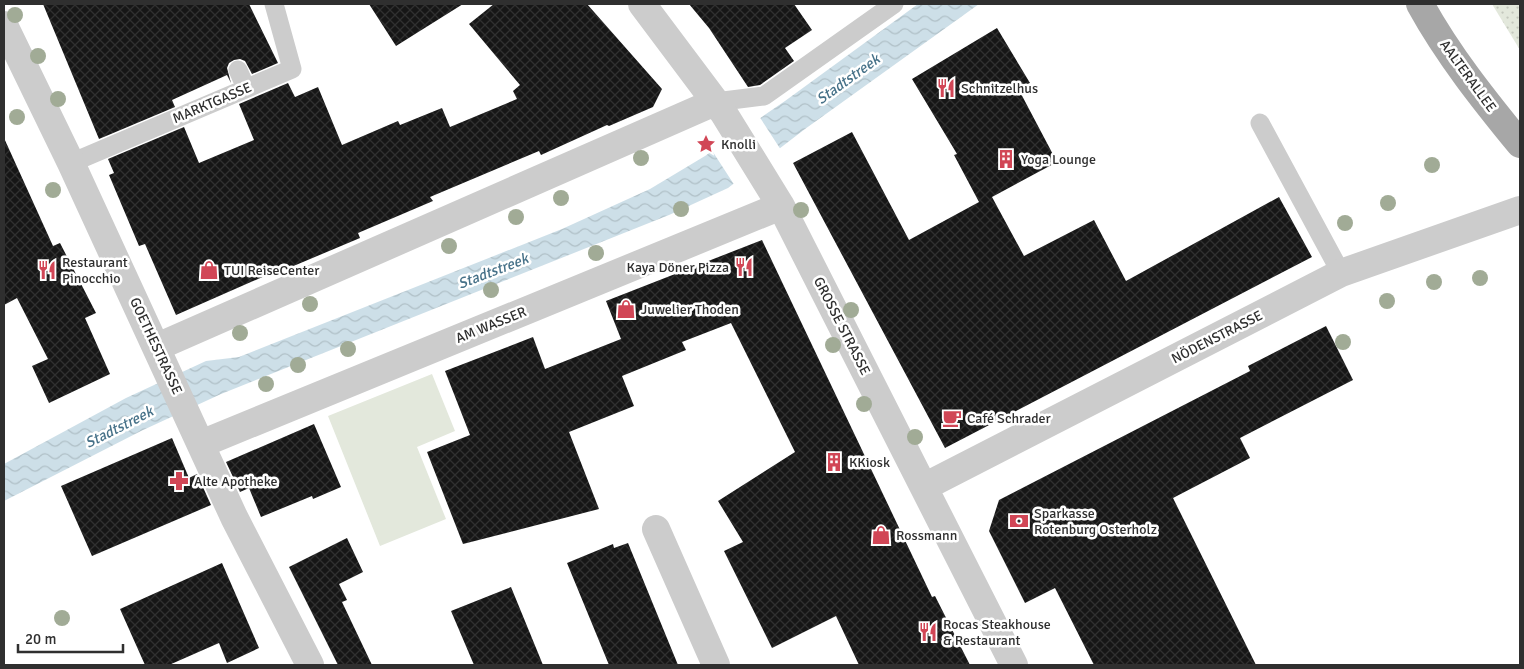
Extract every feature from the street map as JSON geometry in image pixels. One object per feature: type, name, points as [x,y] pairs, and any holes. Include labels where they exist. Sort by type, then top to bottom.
[{"type":"main road","name":"AALTERALLEE","points":[[1420,4],[1435,31],[1481,97],[1520,144]]},
{"type":"street","name":"GROSSE STRASSE","points":[[642,4],[719,107],[781,206],[1014,665]]},
{"type":"street","name":"GOETHESTRASSE","points":[[4,25],[71,163],[234,517],[310,665]]},
{"type":"street","points":[[162,359],[719,107]]},
{"type":"street","name":"AM WASSER","points":[[197,434],[781,206]]},
{"type":"street","name":"NÖDENSTRASSE","points":[[924,487],[1342,274],[1520,210]]},
{"type":"street","points":[[656,529],[716,665]]},
{"type":"lane","name":"MARKTGASSE","points":[[71,163],[292,69],[274,4]]},
{"type":"lane","points":[[719,107],[764,96],[894,4]]},
{"type":"lane","points":[[238,70],[246,88]]},
{"type":"lane","points":[[1260,123],[1342,274]]},
{"type":"shaded area","points":[[1492,4],[1520,4],[1520,50]]},
{"type":"shaded area","points":[[432,374],[455,431],[417,447],[446,519],[380,546],[328,416]]},
{"type":"water","name":"Stadtstreek","points":[[918,4],[979,4],[805,129],[728,188],[669,215],[221,394],[141,431],[4,501],[4,464],[126,398],[206,361],[239,357],[562,229],[650,189],[705,156],[785,101]]},
{"type":"pier","points":[[759,116],[781,150],[735,186],[711,149]]},
{"type":"building","points":[[43,4],[249,4],[278,63],[252,74],[245,61],[240,59],[234,60],[229,63],[227,68],[231,83],[227,75],[172,100],[175,107],[99,139]]},
{"type":"building","points":[[369,4],[463,4],[396,46]]},
{"type":"building","points":[[494,4],[587,4],[662,89],[653,107],[609,126],[607,125],[541,155],[539,151],[430,197],[433,201],[358,233],[360,238],[284,270],[283,268],[176,315],[145,244],[139,246],[109,175],[114,173],[108,159],[184,127],[199,163],[254,140],[239,104],[288,83],[295,97],[318,87],[342,145],[398,121],[400,125],[442,108],[450,127],[517,99],[513,91],[520,85],[469,24]]},
{"type":"building","points":[[689,4],[794,4],[812,30],[785,48],[794,61],[760,85],[748,87],[709,28]]},
{"type":"building","points":[[997,28],[1030,83],[1019,90],[1057,162],[992,197],[1024,256],[1094,220],[1126,281],[1279,197],[1312,257],[945,448],[793,163],[852,132],[909,240],[979,202],[954,155],[957,154],[912,79]]},
{"type":"building","points":[[4,138],[53,246],[60,243],[96,313],[85,318],[110,374],[49,403],[32,366],[48,359],[17,298],[4,305]]},
{"type":"building","points":[[762,240],[932,597],[935,596],[970,665],[859,665],[836,616],[772,648],[724,551],[743,542],[718,501],[795,452],[731,323],[682,342],[686,350],[622,376],[634,406],[569,432],[599,509],[463,544],[427,452],[470,435],[445,371],[533,337],[545,369],[621,339],[606,301]]},
{"type":"building","points":[[1326,326],[1353,380],[1240,438],[1250,458],[1173,498],[1256,665],[1094,665],[1055,588],[1025,603],[989,531],[999,500],[1250,371],[1248,366]]},
{"type":"building","points":[[314,424],[341,487],[313,499],[312,496],[261,517],[249,488],[240,492],[226,462]]},
{"type":"building","points":[[172,438],[189,478],[197,474],[211,505],[92,556],[61,486]]},
{"type":"building","points":[[347,538],[363,572],[339,584],[347,600],[342,602],[372,665],[338,665],[289,567]]},
{"type":"building","points":[[628,543],[678,665],[609,665],[567,563],[613,544],[614,548]]},
{"type":"building","points":[[222,563],[259,648],[227,663],[219,643],[169,665],[145,665],[120,609]]},
{"type":"building","points":[[511,587],[543,665],[474,665],[451,611]]},
{"type":"place","name":"Schnitzelhus","points":[[946,88]]},
{"type":"place","name":"Knolli","points":[[706,144]]},
{"type":"place","name":"Yoga Lounge","points":[[1006,159]]},
{"type":"place","name":"Kaya Döner Pizza","points":[[744,267]]},
{"type":"place","name":"Restaurant Pinocchio","points":[[47,270]]},
{"type":"place","name":"TUI ReiseCenter","points":[[209,270]]},
{"type":"place","name":"Juwelier Thoden","points":[[626,309]]},
{"type":"place","name":"Café Schrader","points":[[952,418]]},
{"type":"place","name":"KKiosk","points":[[834,462]]},
{"type":"place","name":"Alte Apotheke","points":[[179,481]]},
{"type":"place","name":"Sparkasse Rotenburg Osterholz","points":[[1019,521]]},
{"type":"place","name":"Rossmann","points":[[881,535]]},
{"type":"place","name":"Rocas Steakhouse & Restaurant","points":[[928,632]]}]
